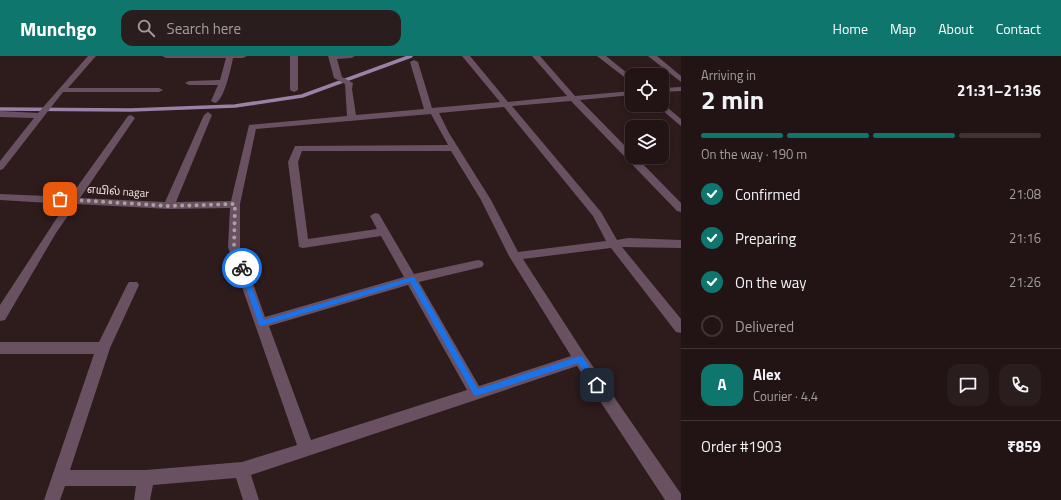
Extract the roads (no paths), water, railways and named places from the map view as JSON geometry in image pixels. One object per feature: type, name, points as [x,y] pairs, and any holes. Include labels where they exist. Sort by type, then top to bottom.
[{"type":"street","points":[[0,167],[4,156],[41,116],[61,90],[92,56]]},
{"type":"street","points":[[166,56],[243,56]]},
{"type":"street","points":[[215,100],[223,82],[230,56]]},
{"type":"street","points":[[294,56],[294,90]]},
{"type":"street","points":[[351,56],[332,57],[338,78],[350,83],[348,89],[352,118]]},
{"type":"street","points":[[466,56],[597,214],[613,243],[681,328]]},
{"type":"street","points":[[536,56],[574,99],[681,209]]},
{"type":"street","points":[[601,56],[625,75]]},
{"type":"street","points":[[652,56],[681,80]]},
{"type":"street","points":[[414,62],[432,111],[486,200],[515,256],[580,360],[675,500]]},
{"type":"street","points":[[189,83],[223,82]]},
{"type":"street","points":[[669,90],[681,89]]},
{"type":"street","points":[[61,90],[159,90]]},
{"type":"street","points":[[306,448],[234,247],[235,204],[252,127],[625,94]]},
{"type":"street","points":[[668,112],[681,123]]},
{"type":"street","points":[[0,114],[41,116]]},
{"type":"street","points":[[169,206],[208,115]]},
{"type":"street","points":[[0,316],[52,231],[131,118]]},
{"type":"street","points":[[384,232],[302,244],[293,162],[298,148],[455,148]]},
{"type":"street","name":"எயில் nagar","points":[[0,197],[169,206],[235,204]]},
{"type":"street","points":[[375,216],[476,393]]},
{"type":"street","points":[[515,256],[613,243],[628,242],[681,244]]},
{"type":"street","points":[[261,323],[412,279],[478,264]]},
{"type":"street","points":[[52,500],[103,348],[133,285]]},
{"type":"street","points":[[0,348],[103,348]]},
{"type":"street","points":[[60,478],[146,478],[242,470],[580,360]]},
{"type":"street","points":[[242,470],[251,500]]},
{"type":"street","points":[[142,500],[146,478]]},
{"type":"waterway","points":[[0,109],[131,110],[235,106],[302,96],[411,56]]}]
